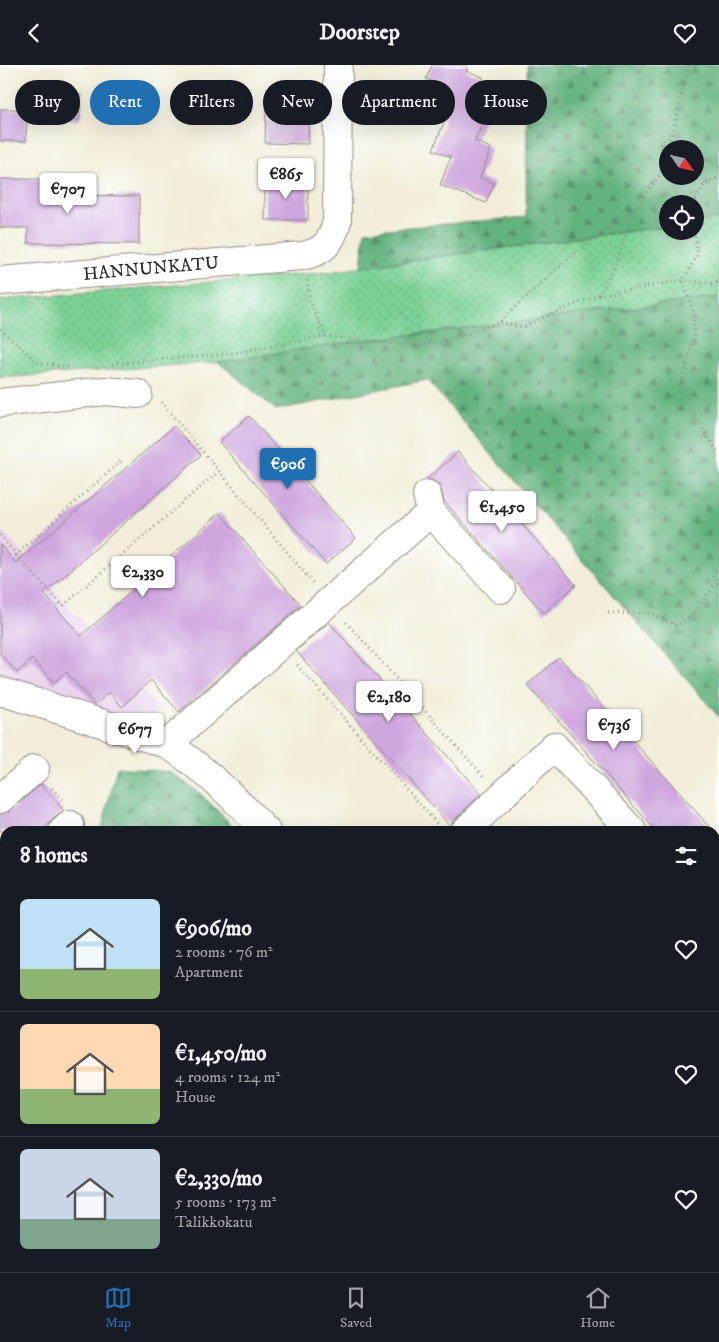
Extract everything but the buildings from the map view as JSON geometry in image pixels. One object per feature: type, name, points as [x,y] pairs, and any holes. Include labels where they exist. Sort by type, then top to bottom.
[{"type":"street","name":"HANNUNKATU","points":[[0,281],[304,267],[327,244],[337,221],[338,65]]},
{"type":"street","points":[[0,403],[105,391],[138,394]]},
{"type":"street","points":[[167,744],[329,602],[429,503],[500,589]]},
{"type":"street","points":[[0,691],[167,744],[216,781],[261,826]]},
{"type":"street","points":[[470,826],[554,746],[627,826]]},
{"type":"street","points":[[0,799],[35,769]]},
{"type":"path","points":[[670,140],[689,65]]},
{"type":"path","points":[[104,365],[233,353],[325,335],[418,346],[461,336],[499,322],[573,255],[634,207],[659,176]]},
{"type":"path","points":[[698,195],[704,185],[719,177]]},
{"type":"path","points":[[599,295],[616,263],[634,207]]},
{"type":"path","points":[[696,240],[698,254],[683,280],[694,311],[694,338],[683,379],[690,408],[719,454]]},
{"type":"path","points":[[304,267],[311,304],[325,335]]},
{"type":"path","points":[[499,322],[522,327],[599,295],[683,280],[711,284],[719,282]]},
{"type":"path","points":[[0,329],[38,363],[74,367]]},
{"type":"path","points":[[138,394],[150,388],[329,602],[501,796]]},
{"type":"path","points":[[16,555],[121,461]]},
{"type":"path","points":[[0,535],[63,606],[220,471]]},
{"type":"path","points":[[608,613],[650,613],[677,625],[692,615],[719,578]]},
{"type":"path","points":[[280,645],[439,826]]},
{"type":"path","points":[[35,769],[66,819]]},
{"type":"shaded area","points":[[0,528],[160,710],[143,727],[0,678]]},
{"type":"green space","points":[[527,65],[719,65],[719,219],[704,221],[704,195],[659,195],[659,227],[361,267],[365,231],[526,217],[527,125],[547,125],[547,80],[527,80]]},
{"type":"green space","points":[[719,219],[719,297],[351,342],[218,362],[0,378],[0,300],[328,272],[659,227],[659,240],[704,240],[704,221]]},
{"type":"green space","points":[[719,297],[719,717],[427,380],[276,410],[218,362],[351,342]]},
{"type":"green space","points":[[117,767],[171,772],[202,795],[233,826],[102,826]]}]
